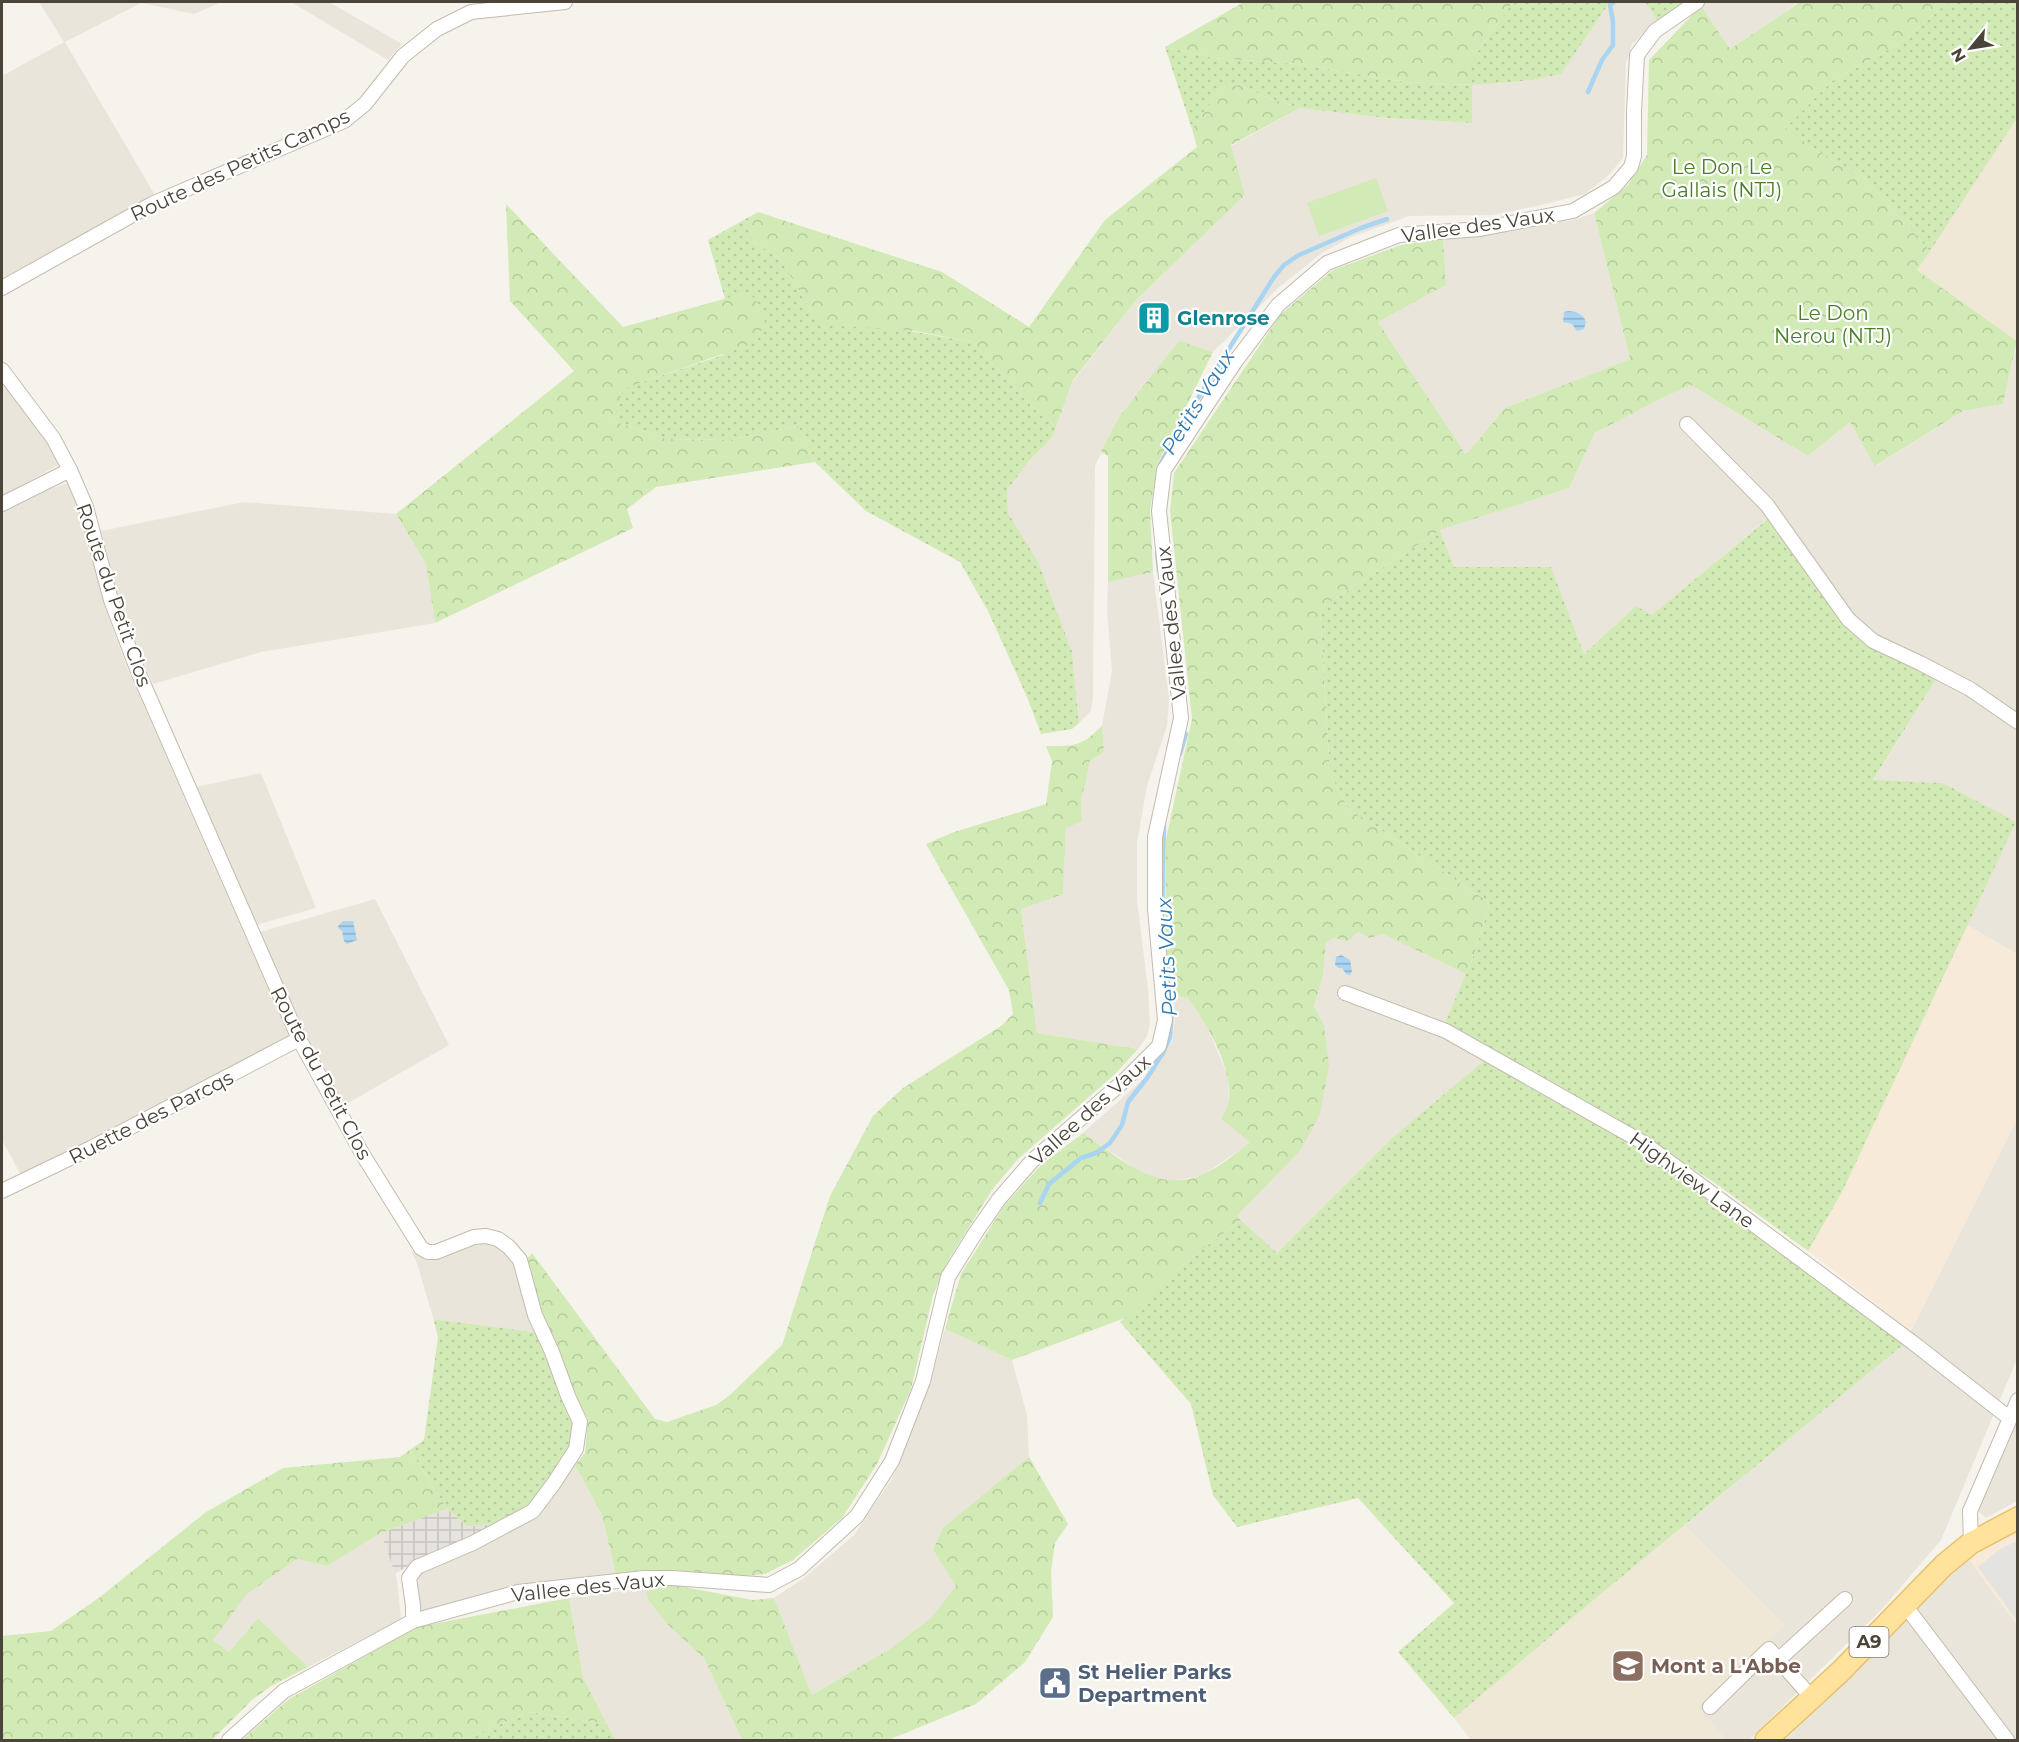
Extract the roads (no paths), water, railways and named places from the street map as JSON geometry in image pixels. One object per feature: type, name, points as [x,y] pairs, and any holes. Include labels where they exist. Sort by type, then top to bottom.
[{"type":"main road","name":"A9","points":[[1766,1740],[1841,1671],[1944,1565],[1971,1543],[2018,1518]]},
{"type":"street","name":"Route des Petits Camps","points":[[2,288],[152,204],[344,121],[365,104],[404,56],[437,29],[471,12],[565,2]]},
{"type":"street","name":"Vallee des Vaux","points":[[229,1740],[284,1690],[413,1621],[518,1593],[644,1578],[769,1585],[799,1569],[857,1516],[892,1461],[923,1381],[948,1277],[976,1232],[999,1199],[1032,1161],[1126,1079],[1159,1046],[1165,1020],[1155,909],[1155,837],[1181,718],[1159,511],[1164,470],[1235,362],[1278,305],[1327,263],[1399,235],[1480,229],[1574,211],[1614,187],[1631,167],[1634,156],[1637,55],[1655,31],[1697,2]]},
{"type":"street","name":"Route du Petit Clos","points":[[2,370],[53,438],[70,470],[86,507],[111,600],[139,674],[298,1039],[363,1155],[421,1248],[428,1252],[436,1252],[486,1236],[498,1239],[520,1260],[535,1315],[580,1422],[576,1449],[533,1511],[473,1543],[417,1567],[409,1578],[413,1621]]},
{"type":"street","points":[[1687,424],[1767,505],[1848,620],[1874,641],[1970,689],[2016,716]]},
{"type":"street","points":[[2,504],[70,470]]},
{"type":"street","name":"Highview Lane","points":[[1346,993],[1446,1031],[1644,1143],[1912,1342],[2008,1417]]},
{"type":"street","name":"Ruette des Parcqs","points":[[2,1191],[92,1148],[298,1039]]},
{"type":"street","points":[[1971,1543],[1970,1511],[2008,1417],[2018,1400]]},
{"type":"street","points":[[1778,1660],[1845,1599]]},
{"type":"street","points":[[1904,1604],[2007,1740]]},
{"type":"street","points":[[1710,1707],[1769,1649],[1812,1698]]},
{"type":"water","points":[[1569,311],[1582,315],[1586,322],[1584,329],[1577,331],[1572,324],[1563,322],[1564,312]]},
{"type":"water","points":[[343,921],[353,921],[357,940],[347,944],[344,941],[342,931],[338,926]]},
{"type":"water","points":[[1341,955],[1350,960],[1352,971],[1350,975],[1335,965],[1336,957]]},
{"type":"waterway","name":"Petits Vaux","points":[[1588,92],[1602,60],[1613,45],[1610,5],[1614,2]]},
{"type":"waterway","name":"Petits Vaux","points":[[1160,469],[1183,422],[1274,277],[1284,265],[1299,255],[1387,219]]},
{"type":"waterway","name":"Petits Vaux","points":[[1157,552],[1159,571]]},
{"type":"waterway","name":"Petits Vaux","points":[[1180,754],[1186,734]]},
{"type":"waterway","name":"Petits Vaux","points":[[1162,920],[1164,824]]},
{"type":"waterway","name":"Petits Vaux","points":[[1040,1203],[1049,1184],[1081,1158],[1096,1153],[1110,1143],[1122,1125],[1128,1102],[1147,1078],[1170,1037],[1172,1012],[1168,982]]},
{"type":"place","name":"Glenrose","points":[[1154,318]]},
{"type":"place","name":"Mont a L'Abbe","points":[[1628,1666]]},
{"type":"place","name":"St Helier Parks Department","points":[[1055,1683]]},
{"type":"park label","name":"Le Don Le Gallais (NTJ)","points":[[1722,178]]},
{"type":"park label","name":"Le Don Nerou (NTJ)","points":[[1833,324]]}]
